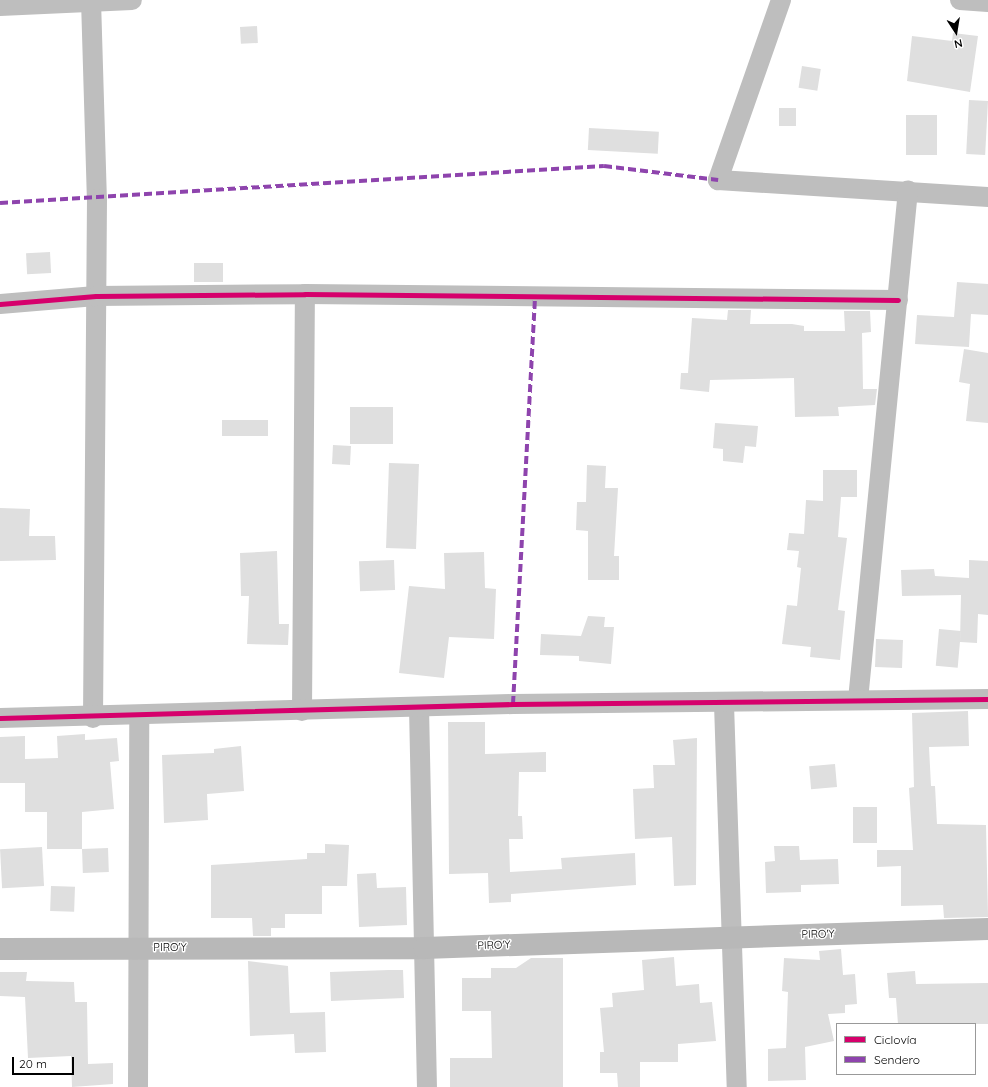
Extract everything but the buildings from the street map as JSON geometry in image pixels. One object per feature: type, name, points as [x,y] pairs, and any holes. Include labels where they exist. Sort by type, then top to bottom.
[{"type":"main road","name":"PIRO'Y","points":[[0,949],[136,947],[424,948],[731,935],[988,929]]},
{"type":"street","points":[[0,6],[132,0]]},
{"type":"street","points":[[781,0],[718,180],[908,190],[988,197]]},
{"type":"street","points":[[960,0],[988,2]]},
{"type":"street","points":[[91,2],[96,296],[94,718]]},
{"type":"street","points":[[858,700],[908,190]]},
{"type":"street","points":[[0,304],[96,296],[304,294],[898,300]]},
{"type":"street","points":[[302,710],[304,294]]},
{"type":"street","points":[[0,718],[139,717],[419,707],[724,704],[858,700],[988,699]]},
{"type":"street","points":[[724,704],[737,1087]]},
{"type":"street","points":[[419,707],[427,1087]]},
{"type":"street","points":[[138,1087],[136,947],[139,717]]},
{"type":"marked path","points":[[0,203],[604,166],[718,180]]},
{"type":"marked path","points":[[513,704],[535,297]]},
{"type":"cycle path","points":[[0,304],[96,296],[305,294],[898,300]]},
{"type":"cycle path","points":[[0,718],[513,704],[988,699]]}]
